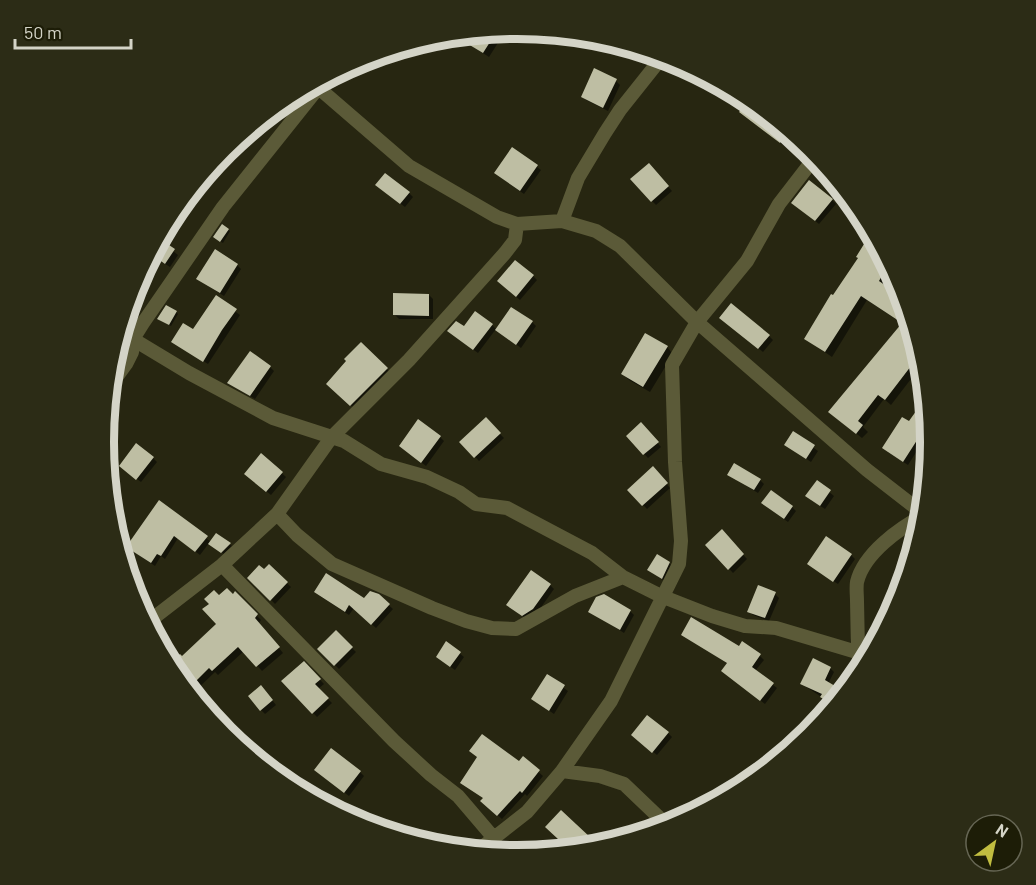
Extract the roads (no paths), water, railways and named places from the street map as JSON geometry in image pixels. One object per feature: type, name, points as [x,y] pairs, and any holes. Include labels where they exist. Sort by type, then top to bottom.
[{"type":"street","points":[[562,221],[578,178],[605,133],[657,64]]},
{"type":"street","points":[[321,90],[409,166],[497,217],[518,224],[562,221],[596,231],[620,246],[697,322],[867,470],[916,508]]},
{"type":"street","points":[[130,330],[305,100]]},
{"type":"street","points":[[485,844],[527,812],[562,771],[611,701],[661,596],[679,564],[681,541],[675,462],[672,365],[697,322],[747,261],[779,204],[810,164]]},
{"type":"street","points":[[154,617],[222,565],[277,514],[331,438],[409,360],[505,253],[515,240],[518,224]]},
{"type":"street","points":[[129,336],[189,373],[273,418],[344,441],[381,464],[427,477],[459,492],[476,504],[507,507],[592,553],[623,577],[661,596],[745,626],[776,628],[860,653],[856,630],[857,582],[868,559],[904,526],[914,521]]},
{"type":"street","points":[[121,371],[132,351],[128,338]]},
{"type":"street","points":[[277,514],[297,535],[332,564],[432,608],[492,628],[516,628],[575,596],[623,577]]},
{"type":"street","points":[[222,565],[394,741],[430,775],[458,796],[493,837]]},
{"type":"street","points":[[562,771],[600,776],[624,784],[661,820]]}]
